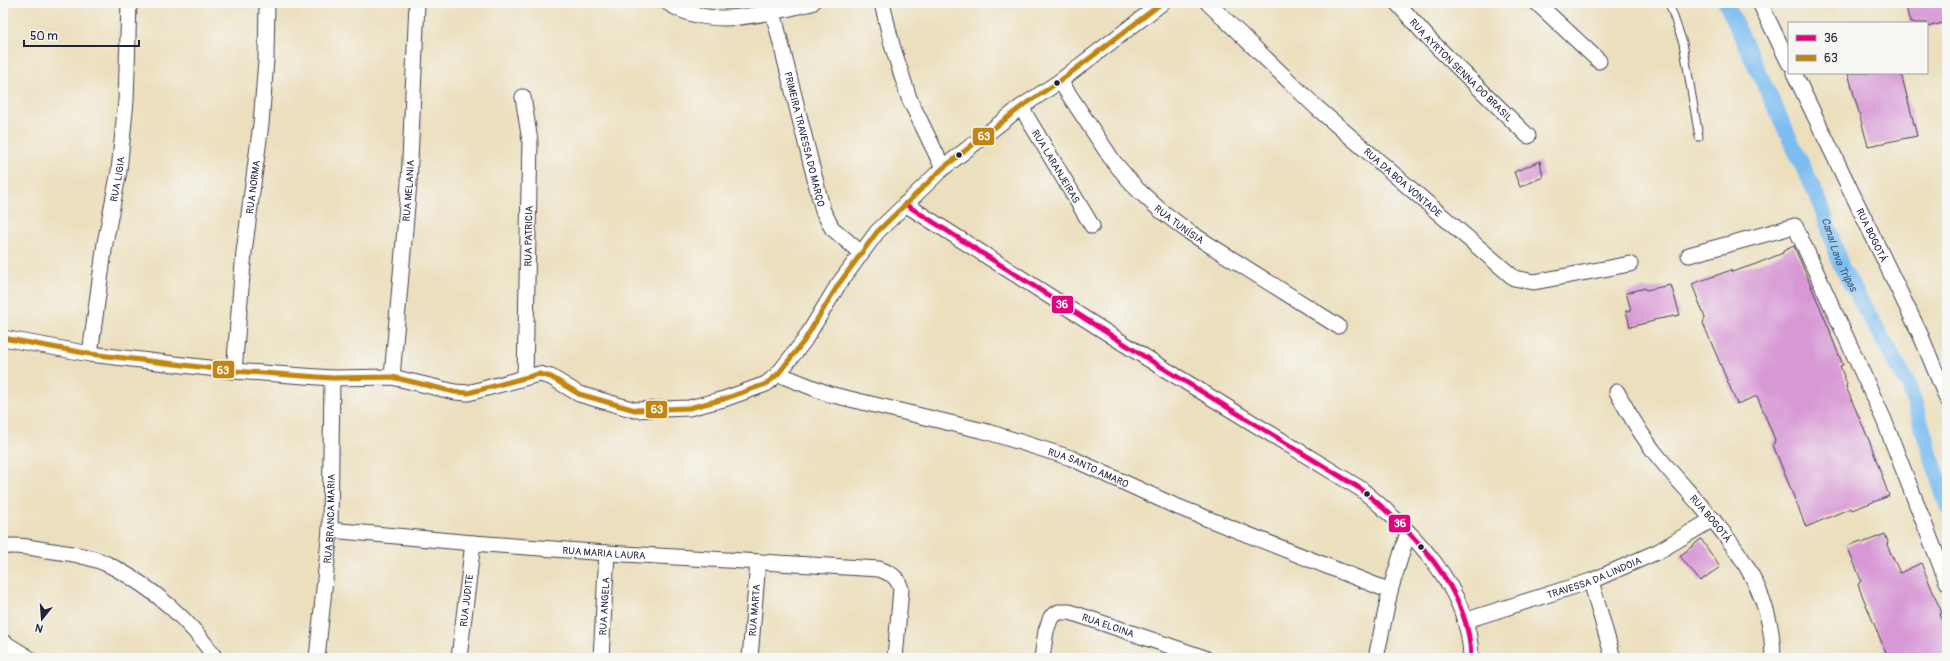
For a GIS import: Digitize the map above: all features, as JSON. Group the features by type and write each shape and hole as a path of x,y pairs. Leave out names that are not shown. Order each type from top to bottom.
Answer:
{"street":[{"name":"RUA LIGIA","path":"90,354 106,243 119,171 126,101 129,3"},
{"name":"RUA NORMA","path":"234,371 244,252 261,124 266,60 267,3"},
{"name":"RUA MELANIA","path":"392,377 409,183 417,3"},
{"path":"668,3 678,10 717,19 773,12 812,3"},
{"path":"882,3 892,45 909,98 943,168"},
{"path":"3,338 90,354 234,371 332,378 392,377 455,392 468,393 525,376 538,374 551,377 579,394 635,410 689,408 724,399 766,384 778,374 804,341 838,285 877,232 943,168 1021,107 1060,82 1162,3"},
{"name":"RUA DA BOA VONTADE","path":"1208,3 1316,107 1514,278 1534,282 1630,264"},
{"name":"RUA AYRTON SENNA DO BRASIL","path":"1397,3 1430,39 1528,136"},
{"path":"1537,3 1600,61"},
{"path":"1760,3 1788,61"},
{"name":"PRIMEIRA TRAVESSA DO MARÇO","path":"773,12 823,212 832,228 861,253"},
{"name":"RUA BOGOTÁ","path":"1794,74 1922,336 1947,399"},
{"name":"RUA TUNÍSIA","path":"1060,82 1113,161 1137,189 1160,210 1189,232 1338,326"},
{"name":"RUA PATRICIA","path":"523,97 530,141 525,376"},
{"name":"RUA LARANJEIRAS","path":"1021,107 1092,226"},
{"path":"905,204 1145,357 1361,489 1391,514 1439,570 1467,620 1472,658"},
{"path":"1689,255 1795,226 1884,420 1947,582"},
{"name":"RUA SANTO AMARO","path":"778,374 829,394 988,432 1071,458 1173,505 1390,591"},
{"name":"RUA BRANCA MARIA","path":"317,658 330,530 332,378"},
{"name":"RUA BOGOTÁ","path":"1617,392 1638,430 1657,455 1714,518 1746,565 1762,597 1771,623 1773,658"},
{"name":"TRAVESSA DA LINDOIA","path":"1467,620 1591,581 1659,551 1714,518"},
{"name":"RUA MARIA LAURA","path":"330,530 473,544 880,570 892,574 898,580 901,589 895,658"},
{"path":"1376,658 1390,591 1408,532"},
{"name":"RUA JUDITE","path":"459,658 473,544"},
{"path":"3,547 31,548 68,553 113,566 139,583 173,610 204,642 215,658"},
{"name":"RUA ANGELA","path":"601,658 607,553"},
{"name":"RUA MARTA","path":"750,658 758,562"},
{"path":"1591,581 1613,658"},
{"name":"RUA ELOINA","path":"1042,658 1046,631 1051,617 1059,612 1070,612 1205,658"},
{"path":"3,642 29,658"}],"lane":[{"path":"1669,3 1683,43 1699,137"}],"building":[{"path":"1905,3 1947,3 1947,22 1928,27 1928,22 1910,22"},
{"path":"1848,74 1901,74 1917,136 1868,146"},
{"path":"1540,161 1543,177 1520,187 1514,172"},
{"path":"1794,246 1831,333 1843,365 1840,366 1847,384 1846,387 1871,445 1889,496 1852,510 1851,508 1806,527 1773,445 1775,440 1757,396 1737,404 1703,323 1705,318 1692,284 1731,270 1732,272 1756,264 1783,253 1783,251"},
{"path":"1671,285 1680,315 1653,320 1654,321 1630,327 1626,311 1631,310 1626,293 1645,288 1646,290"},
{"path":"1885,534 1888,542 1887,545 1900,573 1921,563 1942,613 1940,614 1947,632 1947,658 1888,658 1858,585 1861,580 1847,546 1861,541 1862,543"},
{"path":"1701,539 1720,567 1700,581 1680,556"}],"waterway":[{"name":"Canal Lava Tripas","path":"1726,3 1821,205 1841,266 1909,386 1947,506"}],"transit line":[{"name":"63","path":"3,338 90,354 234,371 332,378 392,377 455,392 468,393 539,374 551,377 579,394 635,410 689,408 724,399 766,384 778,374 804,341 838,285 877,232 943,168 1021,107 1060,81 1162,3"},
{"name":"36","path":"905,204 1145,357 1361,489 1400,523 1435,563 1461,608 1468,632 1471,658"}]}
